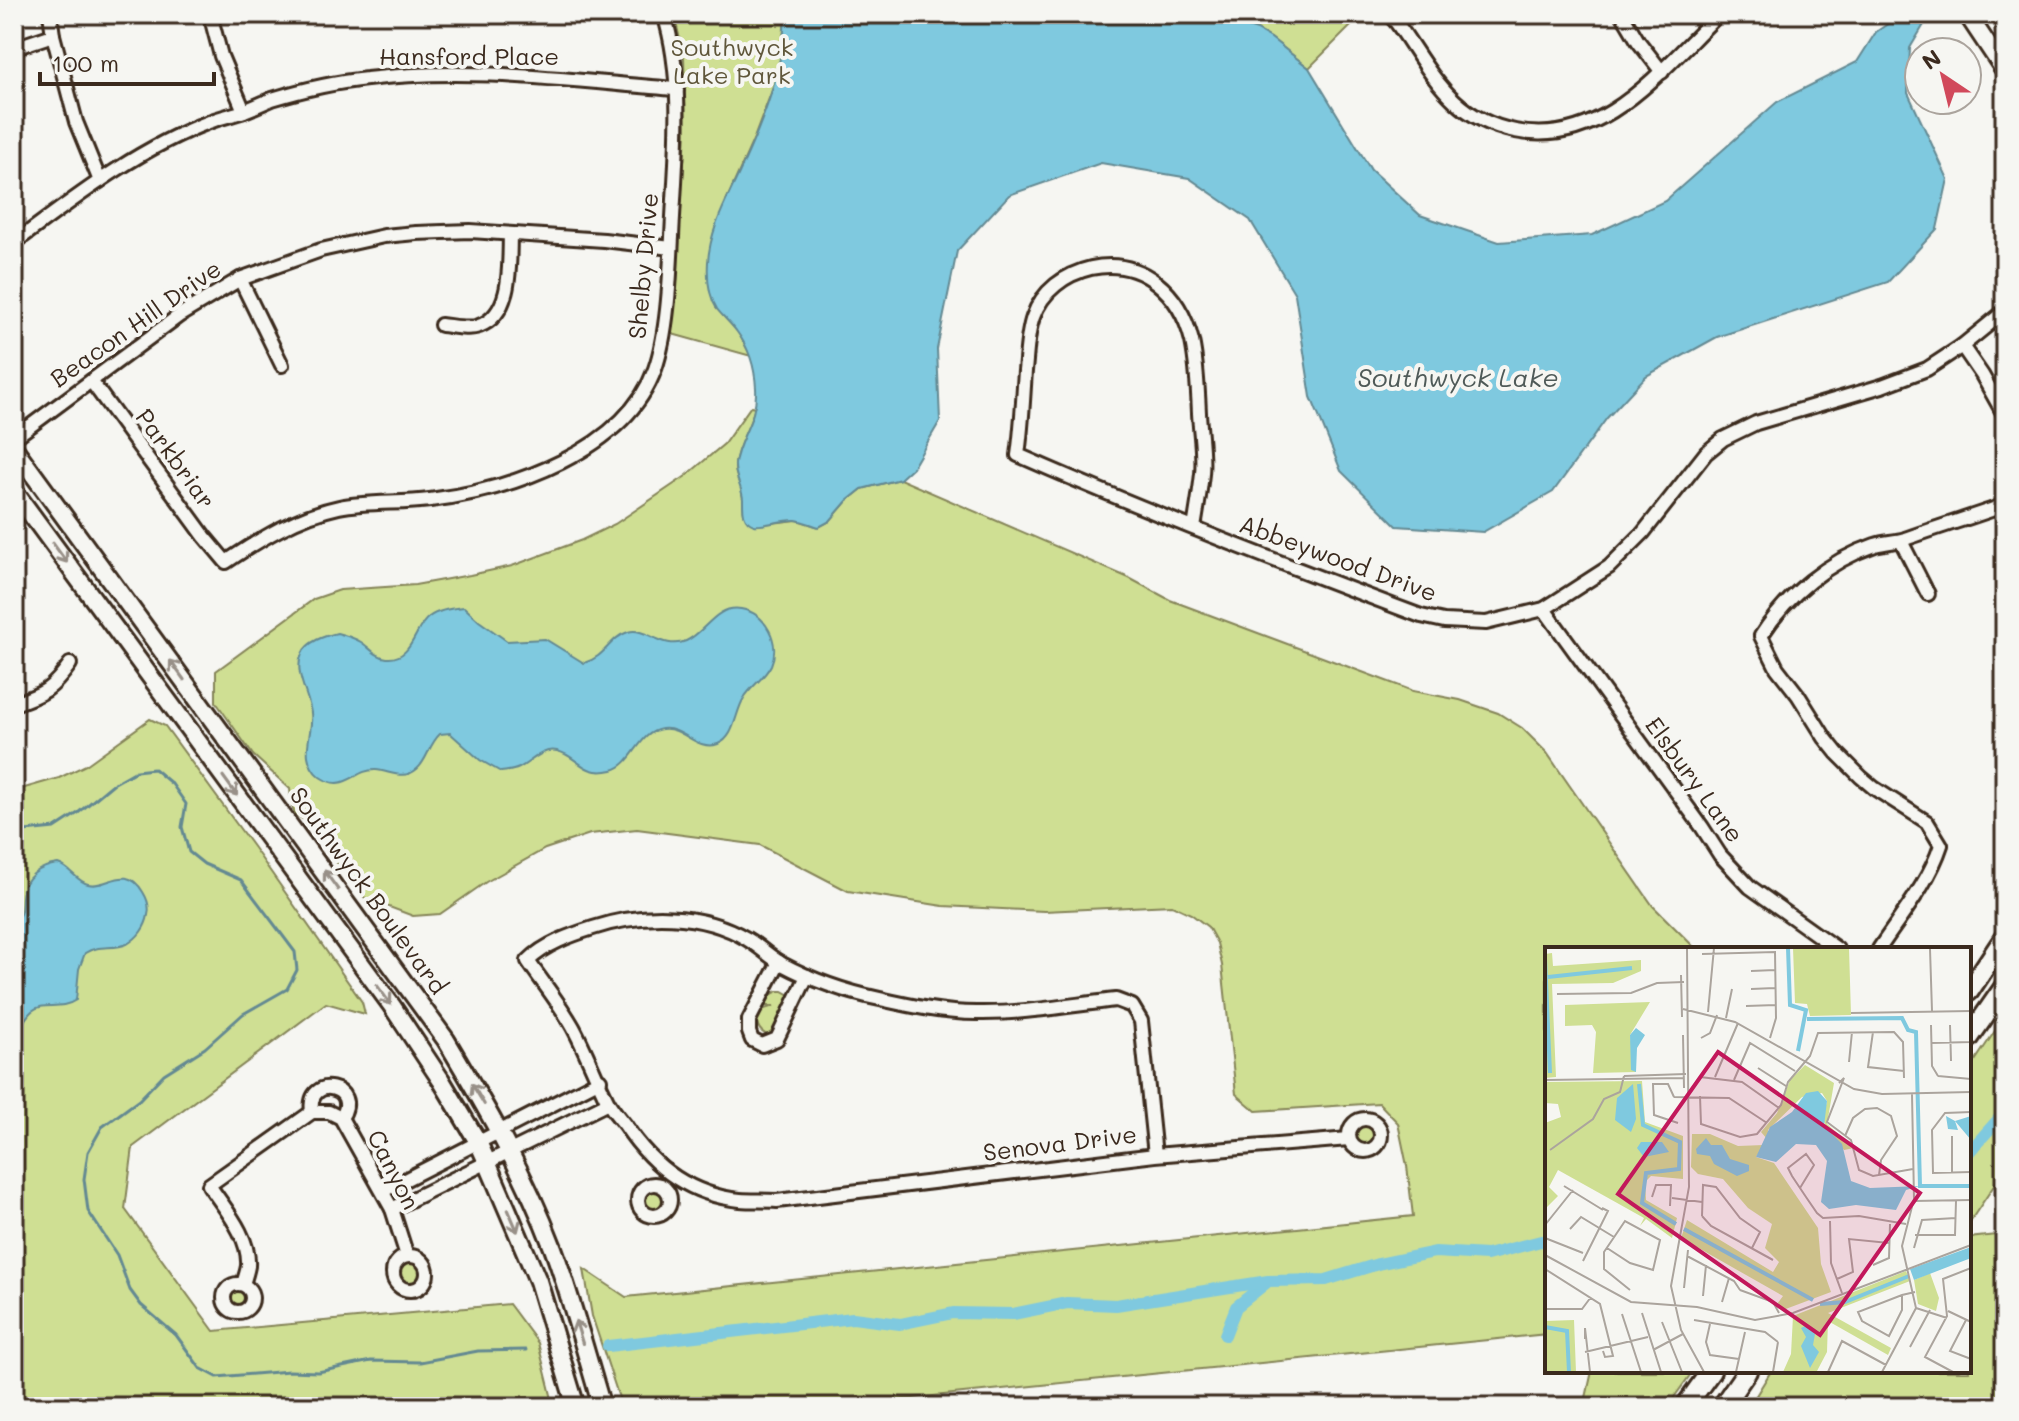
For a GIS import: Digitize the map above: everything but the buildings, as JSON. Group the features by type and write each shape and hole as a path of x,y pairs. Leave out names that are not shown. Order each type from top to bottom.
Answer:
{"main road":[{"path":"1971,988 2005,937"},
{"path":"1971,1035 2005,986"},
{"path":"1685,1407 1710,1373"},
{"path":"1722,1407 1746,1373"}],"street":[{"path":"50,14 76,122 100,181"},
{"path":"210,14 221,56 244,111"},
{"name":"Shelby Drive","path":"226,562 274,531 317,513 368,503 434,499 488,489 551,465 599,440 635,406 654,370 664,332 671,248 677,89 673,48 664,14"},
{"path":"1389,14 1456,102 1490,124 1535,135 1561,133 1603,117 1662,72 1719,14"},
{"path":"1622,14 1662,72"},
{"path":"1967,14 2005,71"},
{"path":"14,51 53,35"},
{"name":"Hansford Place","path":"14,243 100,181 171,139 209,122 303,91 392,76 486,75 677,89"},
{"name":"Beacon Hill Drive","path":"14,438 180,315 240,279 321,250 384,236 447,231 604,240 671,248"},
{"path":"441,325 478,327 498,315 505,298 510,234"},
{"name":"Abbeywood Drive","path":"1194,528 1202,471 1197,384 1192,343 1181,311 1157,282 1142,271 1128,267 1096,267 1076,271 1058,282 1033,315 1028,336 1018,455 1271,560 1421,616 1444,621 1486,623 1544,609 1609,567 1643,533 1706,453 1723,439 1756,423 1882,386 1927,369 1962,346 2005,311"},
{"path":"240,279 282,365"},
{"path":"1962,346 2005,416"},
{"name":"Parkbriar","path":"91,381 226,562"},
{"name":"Southwyck Boulevard","path":"14,448 446,1040 500,1131 553,1247 602,1407"},
{"name":"Southwyck Boulevard","path":"14,491 392,1006 441,1080 478,1142 538,1281 576,1407"},
{"path":"1880,947 1936,861 1941,845 1927,822 1874,788 1837,753 1777,668 1761,636 1776,613 1803,586 1847,557 2005,505"},
{"path":"1901,541 1928,594"},
{"name":"Elsbury Lane","path":"1544,609 1720,855 1750,887 1834,947"},
{"path":"14,704 55,685 70,664"},
{"path":"211,759 231,744"},
{"path":"662,1187 668,1173 634,1139 608,1103 600,1080 572,1026 528,961 536,952 560,940 604,924 645,917 707,923 746,938 779,962 807,976 860,994 955,1012 996,1013 1116,1000 1132,1006 1141,1021 1155,1155"},
{"path":"779,962 749,1020 752,1040 762,1045 777,1039 807,976"},
{"path":"383,1191 600,1080"},
{"path":"243,1284 248,1267 246,1247 209,1185 312,1112 335,1115 346,1112 345,1097 333,1087 325,1087 313,1097 312,1112"},
{"path":"392,1209 608,1103"},
{"name":"Canyon","path":"335,1115 383,1191 407,1256"},
{"name":"Senova Drive","path":"668,1173 691,1187 714,1195 740,1200 777,1201 1155,1155 1349,1139"}],"green space":[{"name":"Southwyck Lake Park","path":"674,14 785,14 782,56 774,85 726,201 716,308 738,332 751,356 672,334 686,134 684,57"},
{"path":"1096,14 1363,14 1309,68 1257,30 1190,16 1147,20"},
{"path":"751,406 755,407 737,454 735,468 744,514 755,525 797,520 819,527 830,521 862,489 900,479 1129,578 1170,600 1413,691 1460,700 1498,713 1522,728 1547,753 1653,906 1694,947 1545,947 1545,1334 825,1407 622,1407 592,1316 584,1269 626,1297 1413,1216 1398,1123 1379,1103 1256,1111 1236,1094 1217,943 1208,927 1172,905 1044,911 943,906 848,891 760,845 637,829 590,834 545,849 486,882 440,914 413,916 365,898 323,845 316,825 295,813 290,789 253,755 216,702 216,671 314,599 340,590 415,585 512,566 582,540 615,524 686,476 724,444"},
{"path":"150,719 165,726 254,848 362,1002 365,1014 326,1003 133,1147 125,1209 214,1331 509,1304 538,1343 554,1407 14,1407 14,791 59,778 86,765"},
{"path":"778,991 792,996 783,1031 770,1036 758,1026 758,1018 761,1010 774,1006 765,1006 770,995"},
{"path":"2005,1016 2005,1169 1971,1220 1971,1067"},
{"path":"1364,1122 1374,1127 1379,1137 1374,1147 1364,1152 1354,1147 1349,1137 1354,1127"},
{"path":"654,1185 660,1186 668,1194 668,1206 660,1214 654,1215 648,1214 640,1206 639,1200 640,1194 648,1186"},
{"path":"2005,1234 2005,1287 2002,1288 2005,1292 2005,1407 1749,1407 1770,1373 1971,1373 1971,1238"},
{"path":"410,1259 416,1260 424,1268 424,1280 416,1288 410,1289 404,1288 396,1280 395,1274 396,1268 404,1260"},
{"path":"241,1286 247,1287 255,1295 255,1307 247,1315 241,1316 235,1315 227,1307 226,1301 227,1295 235,1287"},
{"path":"1592,1373 1692,1373 1667,1407 1584,1407"}],"water":[{"name":"Southwyck Lake","path":"785,14 1096,14 1147,20 1190,16 1224,19 1271,38 1309,68 1371,170 1420,215 1499,242 1592,235 1665,201 1777,102 1857,62 1876,32 1902,14 1933,14 1917,36 1903,36 1903,116 1919,116 1948,179 1937,229 1888,282 1717,337 1646,376 1607,418 1553,492 1483,532 1397,526 1341,471 1311,397 1295,294 1250,220 1189,178 1101,163 1009,195 957,251 937,349 940,421 913,467 900,479 862,489 830,521 819,527 796,520 754,525 747,521 744,514 735,464 754,410 754,373 741,338 714,304 709,286 708,262 716,226 771,94 784,34"},
{"path":"464,607 507,641 545,639 584,663 628,632 641,632 662,641 678,643 693,637 724,611 741,609 758,616 769,630 774,656 768,670 744,698 728,736 718,744 703,745 677,731 662,729 647,736 626,762 612,770 594,771 564,754 552,751 542,753 517,769 501,772 480,760 450,733 440,734 420,766 412,773 368,771 336,783 318,775 308,756 311,713 299,668 304,649 317,640 337,633 361,642 379,656 396,657 408,649 429,617 441,611"},
{"path":"58,864 88,884 130,879 146,898 149,909 147,919 138,935 127,944 85,953 79,969 76,1000 64,1005 36,1008 14,1040 14,921 20,913 23,890 29,878 45,867"}],"waterway":[{"path":"14,832 55,828 113,784 136,771 154,769 172,784 186,804 182,827 189,852 204,864 241,880 295,952 297,970 287,989 243,1014 205,1048 164,1074 139,1100 102,1127 88,1152 84,1179 88,1211 117,1255 130,1290 141,1305 176,1335 200,1368 217,1377 289,1371 318,1372 371,1361 420,1362 478,1351 526,1350"},
{"path":"1971,1150 2005,1112"},
{"path":"608,1346 853,1318 900,1324 953,1313 1013,1314 1067,1303 1116,1305 1268,1281 1326,1280 1378,1264 1435,1252 1487,1255 1545,1242"},
{"path":"1225,1335 1236,1307 1266,1283"}]}
